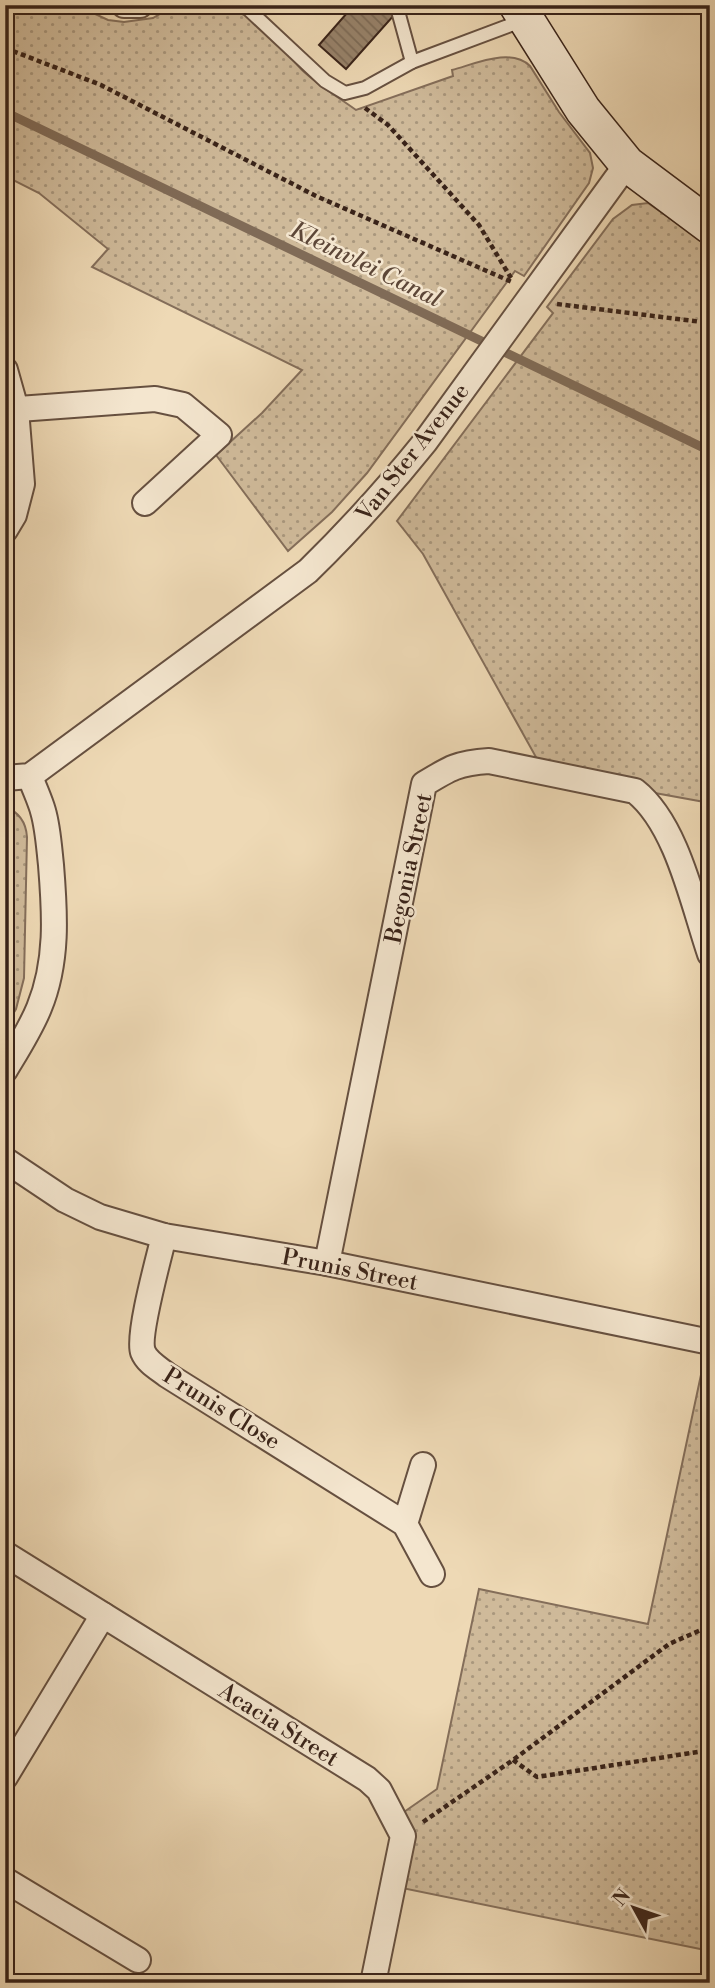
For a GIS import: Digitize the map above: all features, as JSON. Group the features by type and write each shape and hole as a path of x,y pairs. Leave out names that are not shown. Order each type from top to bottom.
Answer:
{"street":[{"path":"124,5 140,5"},
{"path":"521,12 583,110 627,164 710,226"},
{"name":"Van Ster Avenue","path":"18,777 308,571 393,484 627,164"},
{"path":"5,370 22,484 14,514 5,530"},
{"path":"11,410 155,399 183,405 192,411 219,435 145,503"},
{"name":"Begonia Street","path":"327,1263 425,784 452,766 465,762 489,761 635,791 647,801 662,821 671,840 710,954"},
{"path":"5,1070 40,1007 53,951 55,924 44,812 18,777"},
{"name":"Prunis Street","path":"5,1160 65,1200 100,1217 164,1236 327,1263 710,1342"},
{"name":"Prunis Close","path":"164,1236 143,1332 142,1349 148,1360 167,1375 405,1524 432,1574"},
{"path":"405,1524 423,1465"},
{"name":"Acacia Street","path":"5,1554 367,1779 379,1790 402,1836"},
{"path":"5,1777 103,1615"},
{"path":"373,1983 402,1836"},
{"path":"5,1880 138,1960"}],"lane":[{"path":"239,5 248,9 326,81 345,93 365,88 412,62 521,12"},
{"path":"398,11 412,62"}],"path":[{"path":"5,48 101,85 316,196 513,282 479,225 388,125 345,93"},
{"path":"556,304 710,323"},
{"path":"402,1836 513,1760 669,1644 710,1626"},
{"path":"513,1760 537,1777 710,1750"}],"shaded area":[{"path":"5,5 76,5 108,20 124,22 153,18 175,5 233,5 262,26 302,70 356,110 453,76 452,70 503,57 522,60 530,66 559,112 590,153 593,168 589,183 524,276 515,271 367,473 332,512 288,551 216,455 262,413 302,370 92,267 108,249 39,193 5,176"},
{"path":"648,203 710,246 710,803 655,793 647,787 537,759 423,554 397,521 553,313 547,307 613,219 632,205"},
{"path":"5,807 21,818 27,837 24,978 16,1009 5,1027"},
{"path":"705,1356 710,1357 710,1951 402,1888 404,1812 437,1789 479,1589 648,1624"}],"building":[{"path":"354,5 403,5 346,69 319,45"}],"waterway":[{"name":"Kleinvlei Canal","path":"5,112 710,451"}]}
